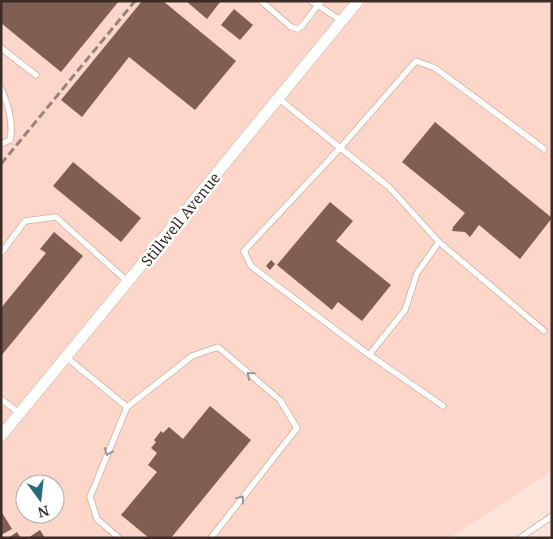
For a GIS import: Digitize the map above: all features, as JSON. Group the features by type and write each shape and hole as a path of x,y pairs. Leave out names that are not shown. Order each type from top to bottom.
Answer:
{"street":[{"name":"Stillwell Avenue","path":"1,436 358,1"}],"lane":[{"path":"261,1 291,27 298,29 319,4"},
{"path":"311,1 319,4 342,21"},
{"path":"1,48 36,76"},
{"path":"444,406 369,355 251,266 244,251 341,147 416,61 435,68 544,149"},
{"path":"1,88 8,104 12,133 10,140 1,144"},
{"path":"278,98 390,187 439,242 544,330"},
{"path":"1,253 25,221 56,217 128,282"},
{"path":"369,355 405,310 417,273 439,242"},
{"path":"119,538 97,519 90,497 127,407 192,356 218,347 280,400 297,428 211,538"},
{"path":"66,358 127,407"},
{"path":"1,398 20,414"},
{"path":"520,538 552,516"}],"shaded area":[{"path":"1,1 552,1 552,471 449,538 1,538"}],"building":[{"path":"1,1 119,1 61,72 1,23"},
{"path":"142,1 163,1 236,61 195,110 129,57 82,117 61,100"},
{"path":"186,1 221,1 207,19"},
{"path":"234,9 253,25 240,40 221,25"},
{"path":"435,122 552,218 520,259 479,225 470,237 465,232 452,231 453,227 465,213 402,162"},
{"path":"73,162 141,218 121,242 53,186"},
{"path":"330,202 353,221 336,241 391,285 362,321 338,302 332,310 277,265"},
{"path":"54,232 83,256 1,356 1,308 46,253 40,249"},
{"path":"271,260 275,264 270,270 266,266"},
{"path":"210,406 251,440 171,538 149,538 121,515 157,472 148,465 157,453 151,448 156,442 154,440 161,431 163,433 169,427 183,439"},
{"path":"1,511 12,529 1,535"},
{"path":"40,530 45,538 28,538"},
{"path":"17,532 21,538 8,538"}],"railway":[{"path":"1,164 135,1"}]}
